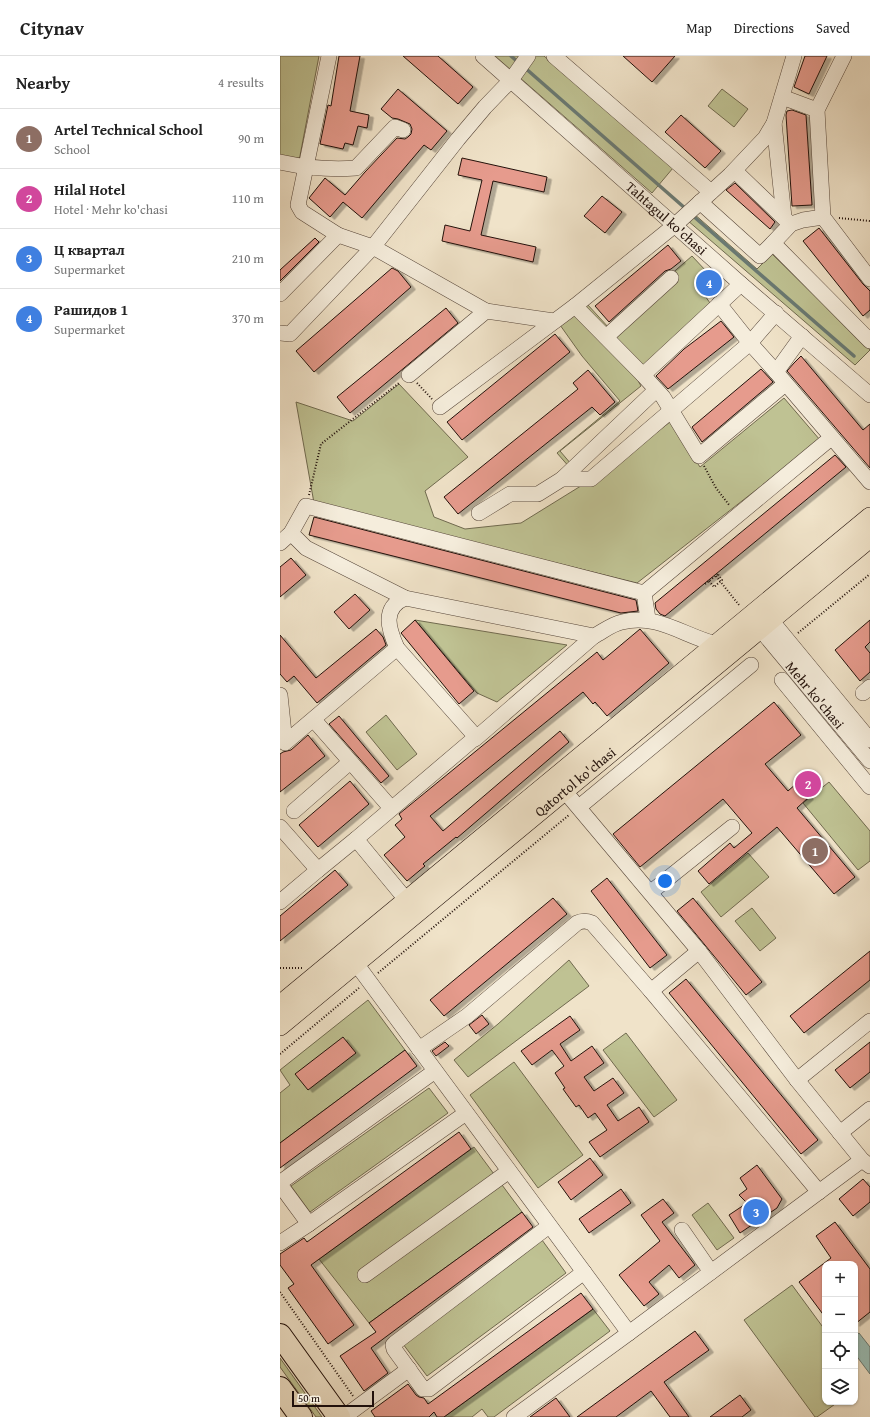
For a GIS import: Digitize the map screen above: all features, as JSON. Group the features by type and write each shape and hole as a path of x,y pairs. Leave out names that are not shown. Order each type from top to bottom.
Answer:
{"highway":[{"path":"280,1335 338,1417"},
{"path":"280,1388 300,1417"}],"main road":[{"name":"Qatortol ko'chasi","path":"280,1026 351,957 559,785 870,517"},
{"name":"Qatortol ko'chasi","path":"559,785 716,644 870,538"},
{"name":"Qatortol ko'chasi","path":"280,1005 351,957"}],"street":[{"path":"329,56 298,204 302,212 338,235 373,246 486,311 554,321"},
{"name":"Tahtagul ko'chasi","path":"483,56 741,284 870,395"},
{"path":"280,333 290,334 373,246 485,107 511,80 528,56"},
{"path":"554,56 711,192"},
{"path":"440,407 575,306 676,225 735,171 765,138 774,123 794,56"},
{"path":"844,56 817,110 823,217 870,279"},
{"path":"782,97 817,110"},
{"path":"698,204 760,256 773,243 788,221 774,123"},
{"path":"280,162 306,168 334,170 356,168 395,127 403,130"},
{"path":"735,171 788,221 823,217"},
{"path":"280,294 338,235"},
{"path":"773,243 870,340"},
{"path":"606,337 671,278"},
{"path":"643,375 741,284"},
{"path":"719,304 750,343 870,482"},
{"path":"575,306 643,375 663,398 699,456 780,378 802,336"},
{"path":"409,375 486,311"},
{"path":"562,479 591,479 750,343 776,313"},
{"path":"479,514 510,494 538,494 562,479 656,390"},
{"path":"644,593 831,438"},
{"path":"594,636 405,598 286,538 306,506 644,593"},
{"path":"644,593 648,619"},
{"path":"405,598 395,605 389,618 390,633 397,648 475,736 475,739"},
{"name":"Mehr ko'chasi","path":"756,616 870,740"},
{"name":"Mehr ko'chasi","path":"756,616 870,761"},
{"path":"280,902 475,739 594,636 621,622 648,619 669,626 700,640 716,644"},
{"path":"283,745 397,648"},
{"path":"579,807 751,665"},
{"path":"782,680 870,787"},
{"path":"280,695 283,745"},
{"path":"314,720 391,808"},
{"path":"294,811 350,762"},
{"path":"514,1417 819,1192 866,1163 797,1080 699,951 651,892 559,785"},
{"path":"280,827 318,870"},
{"path":"651,892 732,827"},
{"path":"356,839 412,906"},
{"path":"419,1050 467,1016 578,923 581,921 592,923 651,991 819,1192"},
{"path":"651,991 699,951"},
{"path":"351,957 629,1333"},
{"path":"797,1080 870,1021"},
{"path":"309,1224 281,1186 281,1182 435,1071"},
{"path":"840,1133 870,1109"},
{"path":"280,1243 466,1113"},
{"path":"365,1275 509,1171"},
{"path":"549,1226 393,1345 394,1349 423,1389 429,1389 584,1272"},
{"path":"682,1230 711,1272"},
{"path":"344,1417 409,1369"}],"path":[{"path":"823,217 870,221"},
{"path":"306,506 321,444 409,375 440,407"},
{"path":"699,456 716,488 738,516"},
{"path":"798,634 870,574"},
{"path":"716,575 756,616"},
{"path":"716,575 722,580 714,587 708,582 716,575"},
{"path":"716,575 719,583"},
{"path":"280,1054 579,807"},
{"path":"280,1292 360,1406"}],"green space":[{"path":"280,56 319,56 299,161 280,157"},
{"path":"495,56 544,56 673,168 652,193"},
{"path":"722,89 748,109 734,127 708,106"},
{"path":"693,213 757,269 772,254 870,350 855,365 687,220"},
{"path":"692,256 706,271 696,283 710,303 643,375 634,373 641,386 560,451 589,485 670,422 700,467 784,398 820,440 637,583 314,503 296,402 353,421 399,384 468,457 425,491 434,517 465,529 521,523 584,484 557,453 620,401 582,356 560,325 587,304 609,328"},
{"path":"415,620 567,645 497,702 477,693"},
{"path":"386,715 417,754 397,770 366,732"},
{"path":"829,782 870,831 870,861 858,870 803,803"},
{"path":"748,853 769,877 721,917 701,892"},
{"path":"752,908 776,938 760,951 735,921"},
{"path":"569,960 589,986 468,1077 454,1060 498,1024"},
{"path":"368,1000 405,1050 280,1143 280,1093 290,1085 280,1070"},
{"path":"626,1033 677,1100 654,1117 603,1050"},
{"path":"514,1062 583,1155 538,1188 470,1095"},
{"path":"429,1088 448,1113 310,1212 291,1186"},
{"path":"474,1147 522,1212 369,1323 319,1259"},
{"path":"708,1203 734,1238 717,1250 692,1215"},
{"path":"542,1240 566,1273 427,1376 403,1344"},
{"path":"792,1285 822,1326 822,1405 834,1405 815,1417 744,1320"},
{"path":"593,1309 610,1331 494,1417 488,1417 482,1409 472,1417 444,1417"},
{"path":"280,1358 322,1417 316,1417 280,1367"}],"water":[{"path":"859,1333 870,1347 870,1374 858,1358"}],"building":[{"path":"339,56 360,56 350,111 369,115 367,128 358,126 353,145 345,143 343,149 320,144 328,105 331,106"},
{"path":"403,56 438,56 473,87 458,104"},
{"path":"623,56 675,56 652,82"},
{"path":"805,56 827,56 809,94 794,87"},
{"path":"398,89 447,131 431,150 424,145 362,218 343,202 330,217 309,198 325,178 345,195 397,138 405,139 411,134 412,129 410,124 392,118 381,109"},
{"path":"792,110 806,115 812,205 792,206 786,115 787,111"},
{"path":"681,115 721,151 705,168 665,132"},
{"path":"462,158 547,177 544,192 493,181 481,235 536,247 533,262 442,241 445,225 470,231 482,180 458,175"},
{"path":"735,183 775,222 770,229 726,190"},
{"path":"602,196 622,212 605,233 584,216"},
{"path":"819,228 870,291 870,310 863,316 803,241"},
{"path":"315,238 319,242 280,281 280,270"},
{"path":"668,245 681,261 671,269 665,271 609,322 595,306"},
{"path":"392,268 398,271 411,287 314,372 296,351"},
{"path":"446,308 458,323 350,413 337,397"},
{"path":"721,321 734,337 668,389 656,376 684,349"},
{"path":"555,334 570,352 462,440 447,422"},
{"path":"801,356 863,430 870,424 870,468 787,371"},
{"path":"761,369 773,382 702,442 692,427"},
{"path":"588,370 615,402 600,415 592,407 458,514 444,497 578,389 573,383"},
{"path":"835,455 846,467 665,616 660,614 656,609 655,603"},
{"path":"314,517 636,600 638,611 621,613 309,535"},
{"path":"291,558 306,575 280,597 280,567"},
{"path":"355,594 370,610 349,629 334,612"},
{"path":"415,620 474,691 459,704 401,633"},
{"path":"870,620 870,642 865,647 870,653 870,672 860,681 835,650"},
{"path":"376,629 383,637 386,645 317,703 294,676 287,682 280,674 280,635 316,678"},
{"path":"640,629 669,663 607,716 595,702 593,704 583,692 430,816 443,831 560,731 569,742 457,838 456,837 423,864 425,866 407,881 384,855 405,837 395,825 402,819 399,814 597,652 603,660"},
{"path":"774,702 801,735 765,764 788,791 797,783 809,797 797,808 855,877 834,894 777,827 709,884 698,871 730,843 734,848 752,833 723,799 640,867 613,834"},
{"path":"339,716 389,776 381,783 329,724"},
{"path":"308,735 325,756 280,792 280,754 291,750"},
{"path":"350,781 369,804 318,847 299,825"},
{"path":"335,870 348,885 280,941 280,916"},
{"path":"607,878 667,955 650,968 591,891"},
{"path":"553,898 567,914 444,1016 430,1000"},
{"path":"693,898 762,982 746,995 677,911"},
{"path":"870,951 870,980 804,1033 790,1016"},
{"path":"686,979 818,1140 801,1154 669,993"},
{"path":"482,1015 489,1024 476,1034 469,1025"},
{"path":"570,1016 580,1030 560,1044 571,1061 592,1046 604,1063 584,1077 594,1091 613,1078 624,1093 607,1105 618,1121 639,1107 649,1122 600,1157 589,1142 607,1130 595,1113 588,1118 579,1105 576,1107 563,1089 565,1088 555,1073 564,1066 552,1050 532,1065 521,1051"},
{"path":"343,1037 356,1053 308,1090 295,1074"},
{"path":"445,1042 449,1046 436,1056 432,1051"},
{"path":"870,1042 870,1072 850,1088 835,1070"},
{"path":"405,1050 417,1066 280,1168 280,1143"},
{"path":"459,1132 471,1149 311,1265 354,1325 328,1344 288,1288 294,1284 280,1265 280,1254 304,1238 307,1242"},
{"path":"590,1158 603,1175 571,1200 558,1182"},
{"path":"757,1165 782,1199 777,1208 740,1233 729,1215 747,1203 739,1195 747,1189 740,1178"},
{"path":"863,1179 870,1187 870,1202 853,1216 839,1199"},
{"path":"621,1189 631,1203 589,1233 579,1219"},
{"path":"663,1199 674,1213 662,1222 695,1265 679,1278 669,1265 649,1282 659,1294 644,1306 619,1275 660,1241 641,1215"},
{"path":"522,1212 533,1227 371,1348 388,1373 364,1391 340,1356 376,1332 369,1323"},
{"path":"835,1222 870,1269 870,1312 858,1322 858,1261 827,1261 831,1258 816,1236"},
{"path":"822,1265 822,1313 799,1282"},
{"path":"581,1293 593,1309 444,1417 437,1417 434,1412 429,1417 375,1417 371,1411 408,1384 416,1395 424,1398 428,1404"},
{"path":"695,1331 709,1350 664,1382 689,1417 670,1417 651,1391 616,1417 577,1417"},
{"path":"740,1395 751,1410 742,1417 710,1417"},
{"path":"556,1398 570,1417 530,1417"}],"waterway":[{"path":"511,56 519,63"},
{"path":"524,67 686,209"},
{"path":"692,215 854,356"}],"place":[{"name":"Рашидов 1","path":"709,283"},
{"name":"Hilal Hotel","path":"808,784"},
{"name":"Artel Technical School","path":"815,851"},
{"name":"Ц квартал","path":"756,1212"}]}
